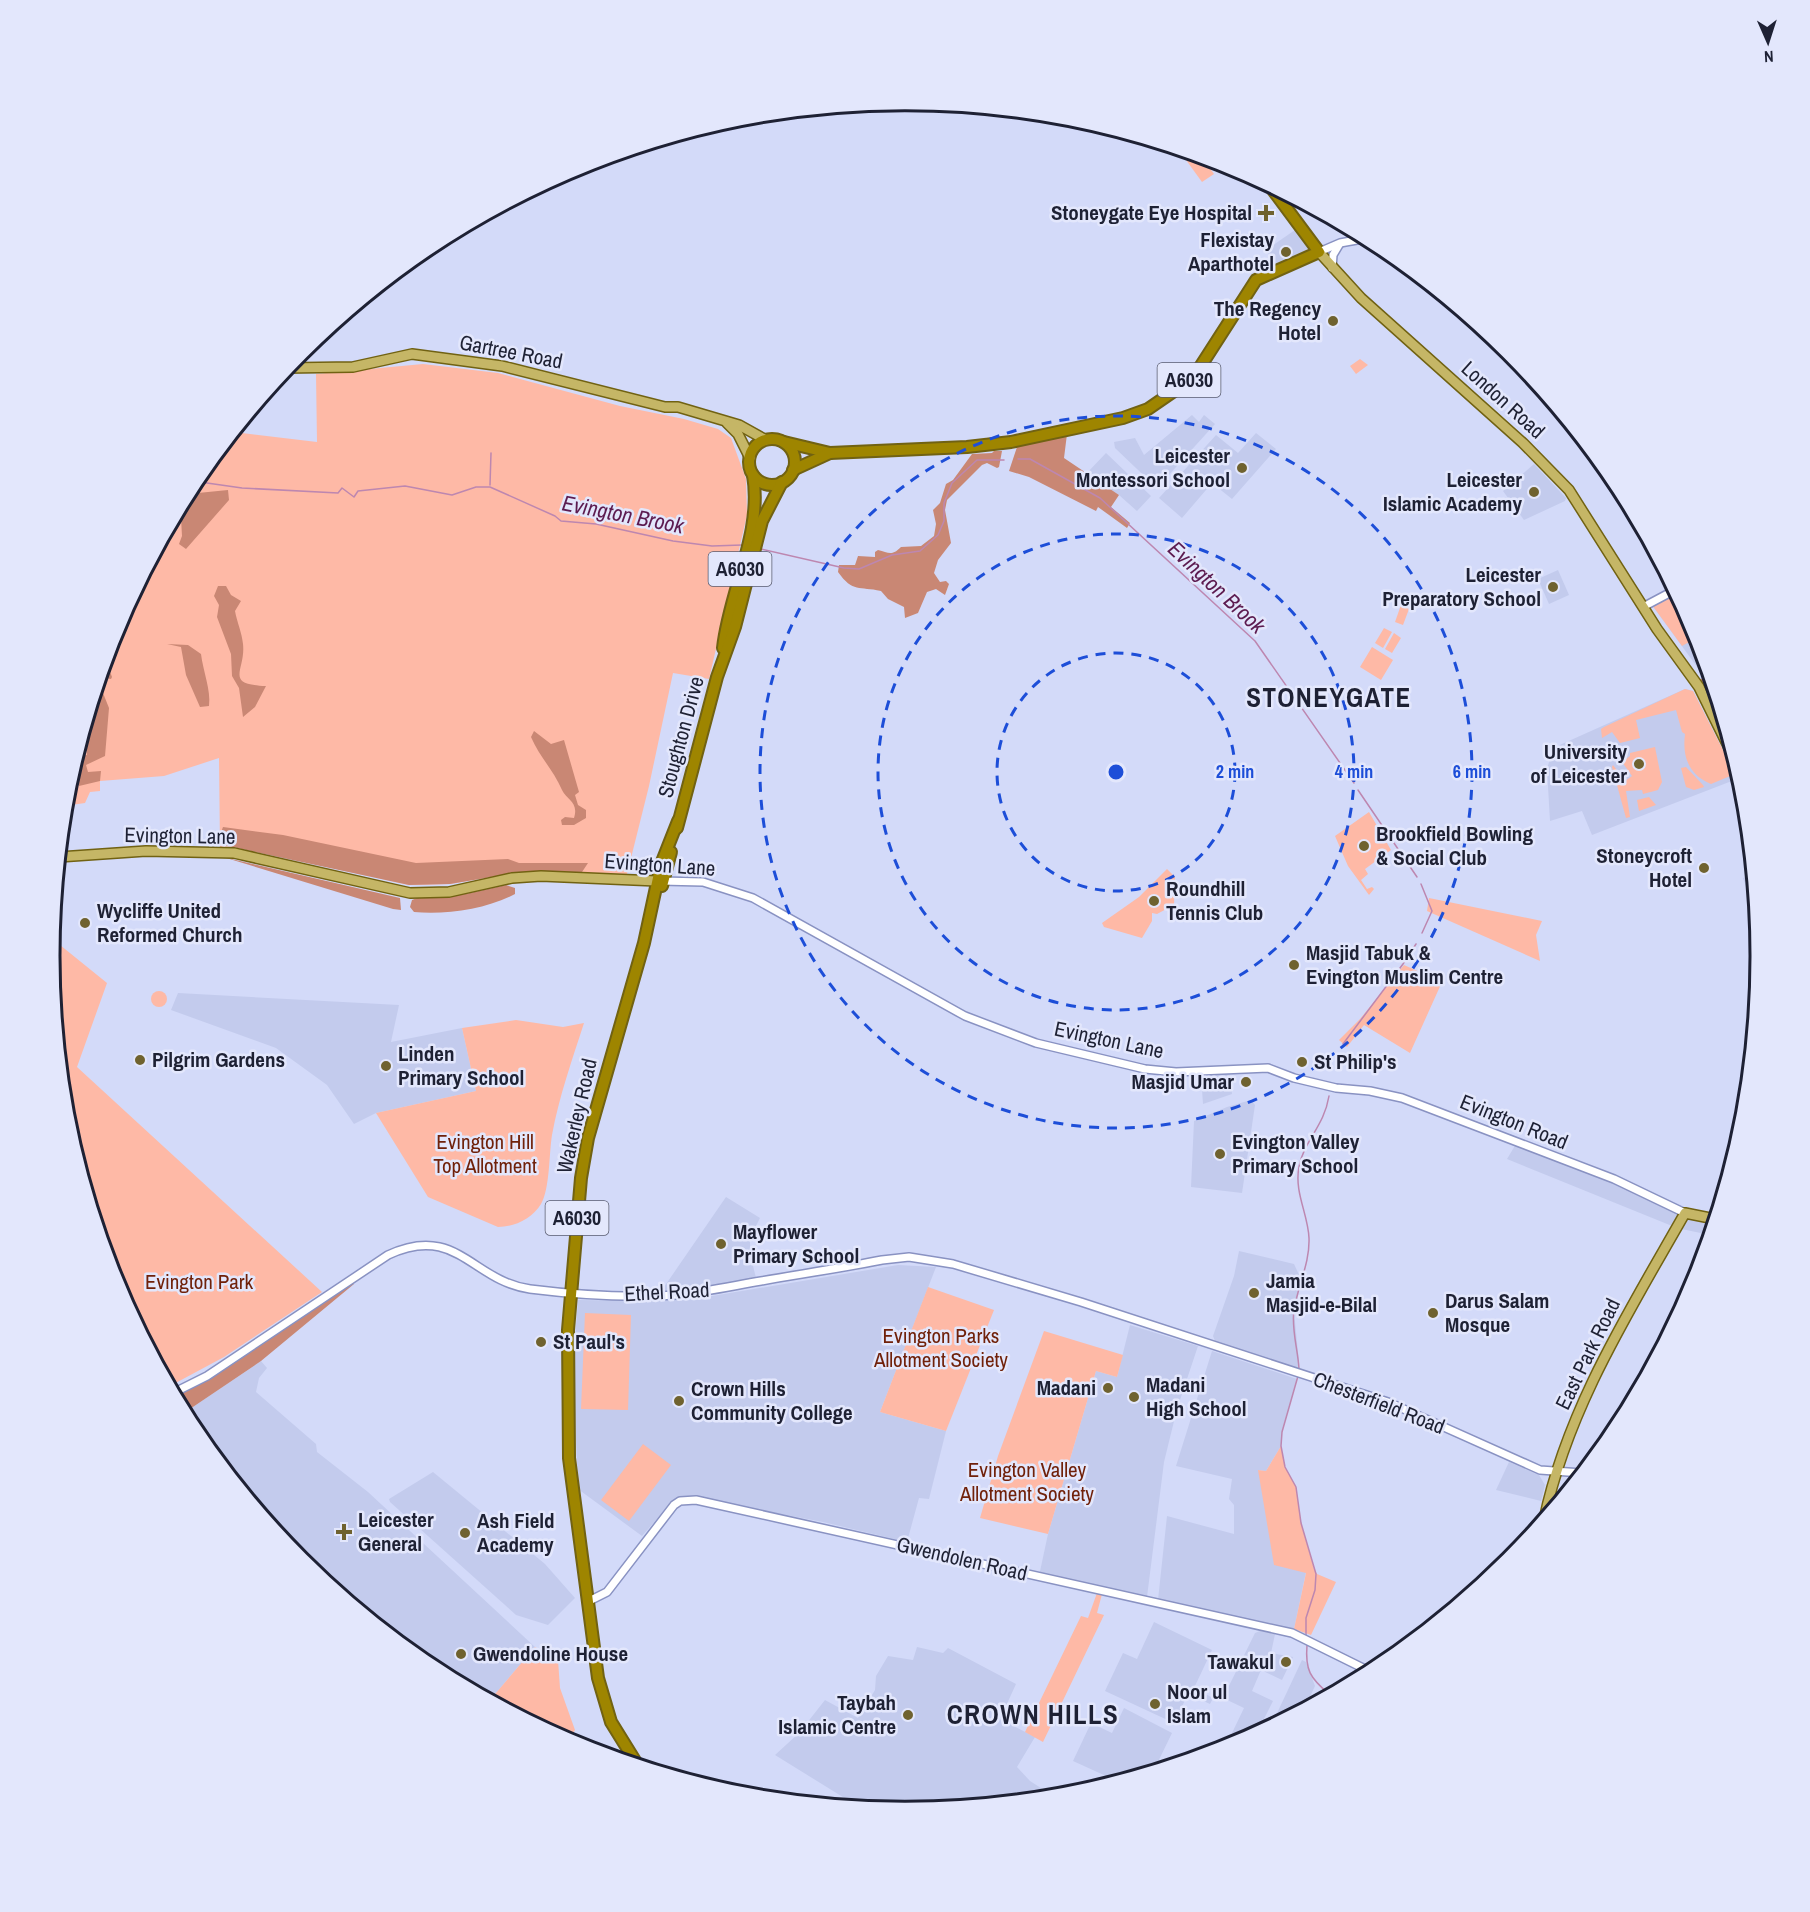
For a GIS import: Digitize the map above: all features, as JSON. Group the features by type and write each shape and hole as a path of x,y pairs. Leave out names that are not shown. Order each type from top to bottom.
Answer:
{"highway":[{"name":"London Road","path":"1279,198 1319,252"},
{"name":"A6030","path":"784,442 830,453 967,447 1011,442 1148,409 1193,378 1256,280 1319,252"},
{"path":"766,440 784,442 795,457 793,470 782,482 764,483 753,475 750,458 754,448 766,440"},
{"name":"A6030","path":"793,470 830,453"},
{"name":"Stoughton Drive","path":"722,663 725,626 754,518 753,475"},
{"name":"Stoughton Drive","path":"660,881 722,663 735,627 762,520 782,482"},
{"name":"Wakerley Road","path":"589,1601 567,1443 570,1292 588,1138 660,881"},
{"name":"A6030","path":"589,1601 600,1693 611,1722 632,1756"}],"main road":[{"name":"London Road","path":"1319,252 1367,304 1558,477 1577,501 1643,607 1699,687 1717,723"},
{"name":"Gartree Road","path":"298,368 353,367 412,354 502,366 665,407 678,407 740,425 766,440"},
{"path":"726,422 738,434 750,458"},
{"name":"Evington Lane","path":"66,857 146,851 234,853 410,893 449,892 512,878 541,876 660,881"},
{"name":"Evington Road","path":"1685,1213 1708,1218"},
{"name":"East Park Road","path":"1548,1503 1556,1471 1578,1414 1616,1338 1685,1213"}],"street":[{"path":"1319,252 1340,243 1354,240"},
{"path":"1332,268 1333,255 1340,243"},
{"path":"1643,607 1668,594"},
{"name":"Evington Lane","path":"660,881 703,882 753,898 964,1016 1036,1043 1145,1069 1176,1072 1252,1067 1268,1068 1294,1078"},
{"name":"Evington Road","path":"1294,1078 1336,1088 1370,1091 1402,1098 1614,1179 1685,1213"},
{"name":"Ethel Road","path":"180,1389 207,1376 375,1263 405,1248 426,1245 448,1249 508,1283 570,1292 650,1296 703,1292 909,1257 967,1268 1200,1340"},
{"name":"Chesterfield Road","path":"1200,1340 1388,1402 1540,1470 1573,1472"},
{"name":"Gwendolen Road","path":"589,1601 607,1592 674,1505 680,1501 696,1500 1306,1638 1361,1667"}],"shaded area":[{"path":"1295,230 1308,245 1308,250 1275,267 1266,250"},
{"path":"1192,415 1199,422 1204,415 1215,424 1157,488 1115,448 1114,442 1135,438 1144,455"},
{"path":"1256,433 1276,449 1232,499 1212,483 1182,518 1159,498 1216,435 1238,453"},
{"path":"1067,434 1064,458 1119,495 1111,507 1130,523 1127,528 1098,507 1096,511 1029,477 1009,471 1018,444"},
{"path":"1002,451 999,467 987,463 982,465 947,500 945,510 951,543 938,560 934,573 940,582 946,581 949,584 945,595 936,589 927,592 918,613 905,618 904,607 888,599 881,591 857,588 843,579 838,572 839,565 855,565 858,556 875,557 875,552 878,550 890,553 901,547 921,546 934,536 936,524 933,510 940,503 946,484 953,480 972,454"},
{"path":"1106,453 1151,496 1137,511 1119,495 1087,473"},
{"name":"Leicester Islamic Academy","path":"1534,464 1566,498 1565,501 1524,520 1503,491"},
{"path":"228,490 229,500 186,549 179,544 182,536 181,520 198,493"},
{"name":"Leicester Preparatory School","path":"1558,570 1569,595 1549,604 1538,579"},
{"path":"218,586 226,586 231,595 241,601 235,611 243,644 241,679 253,685 266,686 255,707 243,717 239,688 232,676 231,654 217,617 219,605 214,596"},
{"path":"1652,605 1680,620 1700,671"},
{"path":"167,644 188,645 201,654 208,687 209,706 200,707 186,675 181,647"},
{"path":"1703,678 1708,694 1700,680"},
{"path":"104,689 109,708 105,756 86,765 88,772 101,771 100,781 79,786 85,755 87,755 89,737"},
{"name":"University of Leicester","path":"1685,689 1693,691 1726,756 1732,781 1592,835 1582,811 1550,821 1547,769 1553,748"},
{"path":"534,731 551,744 564,740 579,792 575,795 578,805 586,810 586,818 574,825 562,825 561,820 565,817 574,818 575,808 534,744 531,737"},
{"path":"223,827 283,835 416,863 508,859 519,863 588,863 582,872 514,873 450,884 409,885 223,845 218,840"},
{"path":"223,857 400,898 401,910 393,909"},
{"path":"506,885 515,888 515,894 479,907 453,912 426,913 414,912 410,907 412,900 417,898 465,894"},
{"name":"Linden Primary School","path":"178,993 399,1005 391,1042 462,1028 476,1091 376,1113 354,1124 327,1085 276,1048 171,1010"},
{"path":"1230,1074 1232,1094 1203,1104 1201,1075"},
{"name":"Evington Valley Primary School","path":"1251,1100 1255,1105 1242,1193 1191,1187 1194,1121"},
{"path":"1516,1144 1708,1217 1705,1228 1703,1234 1677,1228 1507,1159"},
{"name":"Mayflower Primary School","path":"726,1197 760,1218 750,1238 750,1254 756,1278 706,1288 673,1292 662,1290"},
{"path":"1239,1251 1294,1264 1301,1279 1294,1312 1299,1362 1297,1369 1215,1341 1213,1336 1234,1276"},
{"name":"Crown Hills Community College","path":"898,1265 936,1267 880,1412 946,1431 929,1499 919,1498 907,1542 823,1522 687,1496 677,1498 670,1504 642,1536 578,1489 573,1364 578,1300 654,1301 706,1297"},
{"path":"350,1280 354,1284 261,1361 191,1408 182,1392 212,1377"},
{"path":"1130,1325 1198,1346 1177,1409 1164,1462 1147,1597 1039,1576 1048,1534 1096,1371 1117,1377"},
{"path":"1212,1351 1297,1379 1282,1432 1281,1446 1266,1471 1258,1470 1306,1572 1294,1629 1158,1600 1167,1516 1234,1534 1234,1505 1229,1499 1232,1479 1176,1466"},
{"name":"Leicester General","path":"261,1361 267,1368 259,1378 256,1392 316,1444 317,1452 368,1492 535,1647 495,1695 436,1659 348,1591 307,1554 235,1470 191,1408"},
{"path":"1509,1462 1539,1475 1545,1485 1541,1501 1496,1490"},
{"name":"Ash Field Academy","path":"433,1472 545,1564 575,1598 548,1625 516,1615 390,1502 389,1499"},
{"path":"1154,1622 1212,1650 1194,1688 1213,1698 1210,1704 1188,1694 1174,1723 1105,1691 1123,1653 1137,1659"},
{"path":"1260,1631 1275,1634 1271,1653 1293,1657 1282,1680 1261,1670 1252,1691 1273,1701 1263,1721 1234,1734 1232,1733 1244,1708 1223,1698 1255,1633"},
{"path":"917,1647 943,1653 948,1648 1016,1684 1000,1719 1035,1737 1017,1767 1030,1781 1043,1789 960,1799 905,1801 845,1799 775,1755 799,1733 825,1700 858,1718 875,1690 876,1676 888,1656 913,1660"},
{"path":"1302,1660 1306,1662 1315,1686 1310,1697 1276,1715"},
{"path":"1124,1708 1172,1733 1158,1762 1124,1772 1106,1776 1073,1761 1091,1723 1112,1733"}],"green space":[{"path":"1186,160 1210,168 1214,174 1202,182"},
{"path":"1360,359 1368,365 1356,374 1350,366"},
{"path":"423,364 498,373 620,406 684,419 718,429 731,438 746,479 747,515 709,679 673,673 649,786 627,874 514,873 450,884 409,885 235,846 220,847 219,758 164,776 100,781 100,791 90,792 85,803 74,805 89,737 105,684 124,633 173,533 202,487 242,433 317,442 316,374"},
{"path":"1669,596 1689,642 1682,646 1652,605"},
{"path":"1401,605 1409,609 1403,625 1395,622"},
{"path":"1384,628 1392,632 1383,648 1375,643"},
{"path":"1394,633 1401,638 1392,653 1385,649"},
{"path":"1372,647 1393,660 1381,680 1360,667"},
{"path":"1685,689 1693,691 1725,755 1730,776 1711,784 1697,776 1692,770 1686,758 1685,734 1682,732 1676,710 1636,720 1640,738 1620,743 1612,732 1602,738 1601,729"},
{"path":"1655,747 1662,782 1658,790 1643,794 1642,790 1626,791 1630,817 1626,818 1612,767 1613,765 1625,781 1632,776 1622,762 1630,756 1630,753"},
{"path":"1686,767 1704,787 1694,790 1686,787 1681,768"},
{"path":"1649,797 1656,805 1639,811 1637,800"},
{"name":"Brookfield Bowling & Social Club","path":"1369,812 1391,850 1365,869 1368,874 1361,880 1367,889 1372,887 1374,889 1369,895 1348,866 1335,836"},
{"name":"Roundhill Tennis Club","path":"1167,869 1175,877 1174,905 1157,914 1152,913 1152,921 1142,938 1104,927 1102,923 1139,897"},
{"path":"1429,898 1542,921 1536,935 1540,961 1427,911"},
{"name":"Evington Park","path":"60,945 107,983 77,1067 322,1292 224,1357 176,1383 147,1330 124,1279 105,1228 76,1121 67,1066 62,1011"},
{"path":"1404,965 1442,982 1410,1053 1364,1025 1347,1047 1339,1040 1360,1019"},
{"path":"159,991 165,993 167,999 165,1005 159,1007 153,1005 151,999 153,993"},
{"name":"Evington Hill Top Allotment","path":"516,1020 563,1027 584,1023 555,1121 544,1197 541,1204 528,1218 510,1226 498,1227 428,1197 376,1113 476,1091 462,1028"},
{"name":"Evington Parks Allotment Society","path":"928,1287 994,1310 946,1431 880,1412"},
{"path":"585,1313 631,1315 628,1410 581,1409"},
{"name":"Evington Valley Allotment Society","path":"1044,1331 1123,1355 1117,1377 1096,1371 1048,1534 980,1518 998,1456"},
{"path":"643,1444 671,1465 629,1521 601,1500"},
{"path":"1281,1446 1285,1467 1296,1487 1301,1523 1314,1569 1317,1574 1336,1582 1311,1635 1294,1629 1306,1573 1274,1565 1258,1470 1266,1471"},
{"path":"1097,1593 1102,1594 1097,1613 1104,1615 1043,1742 1025,1732 1081,1616 1088,1618"},
{"path":"535,1647 558,1660 560,1688 575,1730 573,1733 495,1695"}],"waterway":[{"path":"490,485 491,453"},
{"name":"Evington Brook","path":"1018,459 1030,459 1100,498 1255,641 1354,783"},
{"name":"Evington Brook","path":"761,549 844,568 859,569 892,555 920,551 938,535 944,521 944,503 952,483 977,460 1004,460"},
{"name":"Evington Brook","path":"205,483 242,488 338,493 342,488 354,497 358,491 405,486 452,495 476,487 490,487 555,516 561,521 596,524 673,541 712,546 742,545"},
{"name":"Evington Brook","path":"1358,790 1417,877"},
{"name":"Evington Brook","path":"1421,884 1432,911 1422,933"},
{"name":"Evington Brook","path":"1343,1044 1416,944"},
{"name":"Evington Brook","path":"1299,1369 1293,1317 1308,1256 1309,1238 1298,1176 1305,1149 1323,1116 1329,1096"},
{"name":"Evington Brook","path":"1298,1376 1282,1432 1281,1446 1285,1467 1296,1487 1301,1523 1316,1574 1315,1590 1306,1618 1306,1637"},
{"name":"Evington Brook","path":"1307,1645 1310,1673 1324,1690"}],"place":[{"name":"Stoneygate Eye Hospital","path":"1266,213"},
{"name":"Flexistay Aparthotel","path":"1286,252"},
{"name":"The Regency Hotel","path":"1333,321"},
{"name":"Leicester Montessori School","path":"1242,468"},
{"name":"Leicester Islamic Academy","path":"1534,492"},
{"name":"Leicester Preparatory School","path":"1553,587"},
{"name":"University of Leicester","path":"1639,764"},
{"name":"Brookfield Bowling & Social Club","path":"1364,846"},
{"name":"Stoneycroft Hotel","path":"1704,868"},
{"name":"Roundhill Tennis Club","path":"1154,901"},
{"name":"Wycliffe United Reformed Church","path":"85,923"},
{"name":"Masjid Tabuk & Evington Muslim Centre","path":"1294,965"},
{"name":"Pilgrim Gardens","path":"140,1060"},
{"name":"St Philip's","path":"1302,1062"},
{"name":"Linden Primary School","path":"386,1066"},
{"name":"Masjid Umar","path":"1246,1082"},
{"name":"Evington Valley Primary School","path":"1220,1154"},
{"name":"Mayflower Primary School","path":"721,1244"},
{"name":"Jamia Masjid-e-Bilal","path":"1254,1293"},
{"name":"Darus Salam Mosque","path":"1433,1313"},
{"name":"St Paul's","path":"541,1342"},
{"name":"Madani","path":"1108,1388"},
{"name":"Madani High School","path":"1134,1397"},
{"name":"Crown Hills Community College","path":"679,1401"},
{"name":"Leicester General","path":"344,1532"},
{"name":"Ash Field Academy","path":"465,1533"},
{"name":"Gwendoline House","path":"461,1654"},
{"name":"Tawakul","path":"1286,1662"},
{"name":"Noor ul Islam","path":"1155,1704"},
{"name":"Taybah Islamic Centre","path":"908,1715"}],"district":[{"name":"STONEYGATE","path":"1329,698"},
{"name":"CROWN HILLS","path":"1033,1715"}]}
